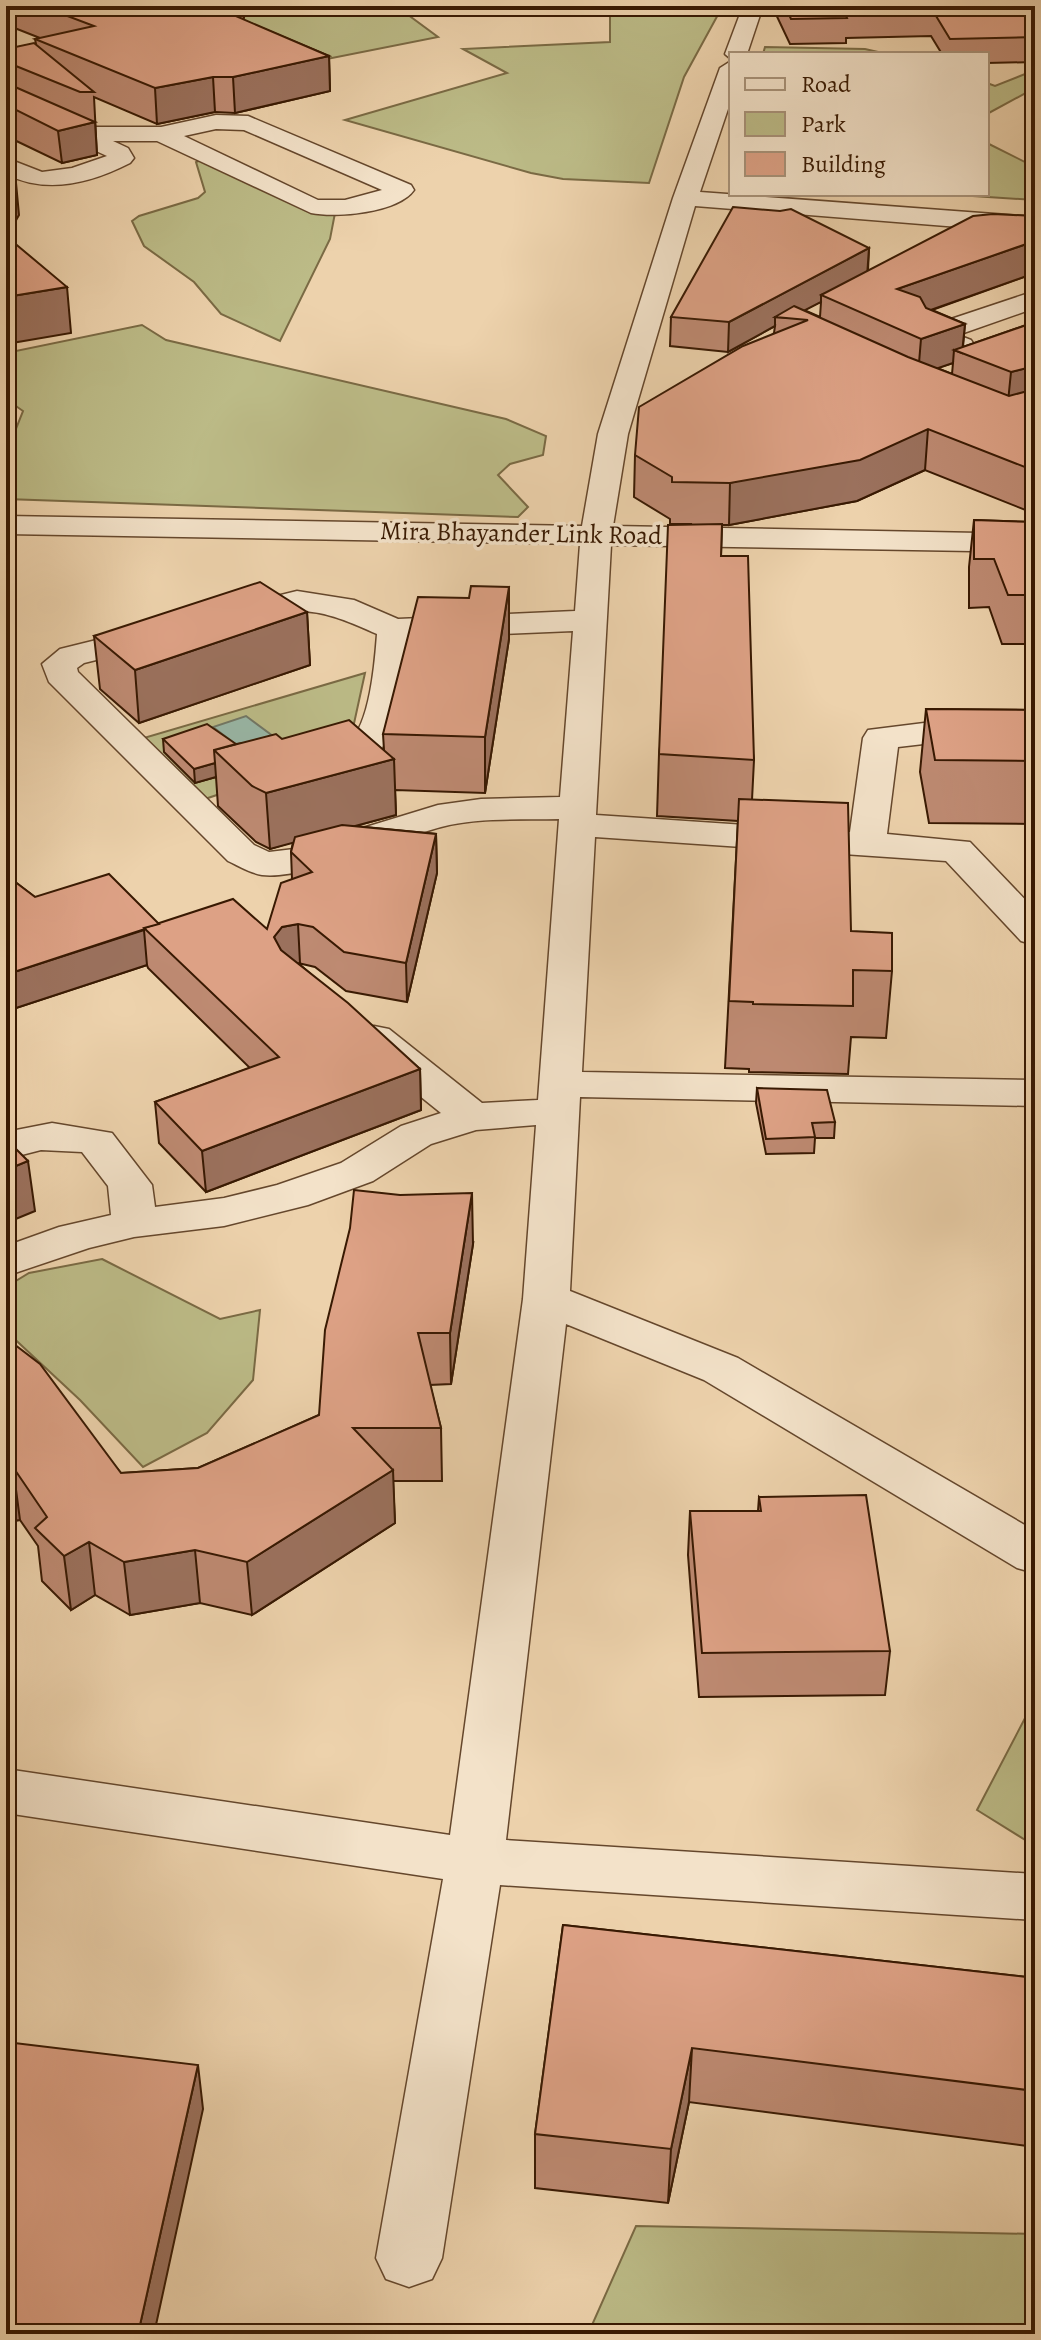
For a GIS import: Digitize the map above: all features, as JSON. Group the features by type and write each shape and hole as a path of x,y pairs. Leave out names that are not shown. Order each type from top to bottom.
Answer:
{"street":[{"path":"737,52 753,6"},
{"path":"409,2258 475,1861 546,1299 596,534 613,434 685,198 729,74"},
{"path":"6,101 120,153 122,158 42,179 30,177 6,165"},
{"path":"74,134 161,134 216,122 248,123 402,190 341,208 323,209 161,134"},
{"path":"685,198 1035,225"},
{"path":"950,248 980,237 1035,239"},
{"path":"974,365 934,334 1035,299"},
{"path":"613,434 651,412"},
{"name":"Mira Bhayander Link Road","path":"6,525 1035,543"},
{"path":"590,620 394,629 342,607 297,601 72,656 59,664 61,675 204,795 241,853 264,864 298,860 438,816 481,810 957,850 1035,933"},
{"path":"281,774 358,753 371,741 393,654 394,629"},
{"path":"867,843 881,738 1035,720"},
{"path":"349,1018 472,1117"},
{"path":"6,1262 75,1237 134,1223 224,1212 292,1195 357,1172 416,1135 472,1117 559,1098 1035,1093"},
{"path":"6,1146 25,1139 65,1134 97,1142 130,1185 134,1223"},
{"path":"546,1299 721,1369 1035,1555"},
{"path":"6,1791 475,1861 1035,1897"}],"green space":[{"path":"174,6 396,6 438,37 322,60"},
{"path":"610,11 720,11 684,77 649,183 563,179 531,173 345,120 507,73 463,49 610,42"},
{"path":"765,47 865,49 878,52 764,52"},
{"path":"1035,70 1035,88 989,113 989,84 995,86"},
{"path":"989,144 1035,167 1035,200 973,196 989,196"},
{"path":"206,158 335,213 330,239 280,341 221,314 194,282 144,246 132,221 139,216 198,198 205,192 196,162"},
{"path":"142,325 166,340 506,419 546,436 543,455 510,464 498,475 528,507 518,517 6,499 6,454 23,411 6,399 6,353"},
{"path":"365,673 348,751 178,808 120,745"},
{"path":"102,1259 220,1319 260,1310 253,1380 207,1433 143,1467 80,1400 6,1331 6,1287 29,1273"},
{"path":"1035,1699 1035,1846 977,1810"},
{"path":"636,2226 1035,2234 1035,2334 588,2334"}],"shaded area":[{"path":"246,716 289,748 255,759 213,727"}],"building":[{"path":"41,6 234,6 231,14 329,56 233,77 213,77 155,88 35,39 94,26"},
{"path":"785,6 1035,6 1035,37 950,39 933,11 845,13 847,18 791,19"},
{"path":"34,43 94,92 80,92 6,62 6,49"},
{"path":"6,83 95,122 58,131 6,105"},
{"path":"6,172 15,172 6,187"},
{"path":"733,207 791,209 869,248 729,322 671,317"},
{"path":"973,216 1035,216 1035,241 897,289 920,297 926,308 965,324 921,339 821,295"},
{"path":"6,236 67,287 6,297"},
{"path":"794,306 908,357 1009,396 1035,389 1035,471 928,429 860,460 730,483 672,482 672,477 635,455 639,407 743,346 808,320 775,317"},
{"path":"1035,322 1035,366 1011,372 954,350"},
{"path":"974,520 1035,522 1035,595 1008,595 994,559 974,559"},
{"path":"722,524 721,556 748,556 754,760 659,754 668,525"},
{"path":"260,582 307,612 135,670 94,636"},
{"path":"471,586 509,587 485,737 383,734 418,597 469,598"},
{"path":"926,709 1035,710 1035,761 935,760"},
{"path":"349,720 394,759 266,793 252,786 214,750 276,734 282,739"},
{"path":"207,724 236,744 214,750 215,763 194,769 163,739"},
{"path":"739,799 848,803 851,931 892,933 892,971 853,970 853,1006 729,1001"},
{"path":"342,825 436,834 406,963 344,952 313,927 298,924 282,927 274,937 281,950 348,1003 420,1069 202,1151 155,1102 279,1057 144,928 233,899 267,929 281,883 312,872 291,852 295,837"},
{"path":"109,874 159,924 11,973 6,967 6,875 35,897"},
{"path":"757,1088 827,1090 835,1122 812,1123 815,1137 766,1139"},
{"path":"6,1139 28,1161 6,1170"},
{"path":"354,1190 400,1195 472,1193 450,1333 418,1333 441,1428 353,1428 393,1470 247,1562 195,1550 124,1562 89,1542 64,1556 35,1528 47,1517 13,1467 6,1468 6,1338 40,1364 121,1473 198,1468 319,1415 325,1330 350,1228"},
{"path":"866,1495 890,1651 702,1653 690,1511 761,1511 759,1497"},
{"path":"563,1925 1035,1978 1035,2091 692,2048 671,2149 535,2134"},
{"path":"6,2042 198,2065 138,2334 6,2334"}]}
